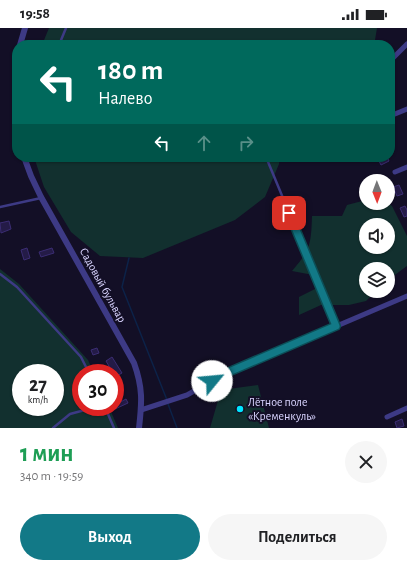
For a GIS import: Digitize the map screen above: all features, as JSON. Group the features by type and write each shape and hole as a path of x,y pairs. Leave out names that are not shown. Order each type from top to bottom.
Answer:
{"street":[{"path":"21,40 25,28"},
{"path":"395,56 407,44"},
{"path":"395,114 407,109"},
{"name":"Садовый бульвар","path":"26,162 41,197 134,364 140,379 141,410 139,428"},
{"path":"395,172 407,166"},
{"path":"141,410 187,396 224,374 407,296"},
{"path":"387,417 407,408"}],"lane":[{"path":"61,40 66,28"},
{"path":"268,162 336,326"},
{"path":"0,207 41,197"},
{"path":"0,274 17,287 76,351 85,364"},
{"path":"53,428 72,413"},
{"path":"109,416 114,428"}],"green space":[{"path":"49,28 377,28 375,40 44,40"},
{"path":"36,162 279,162 265,197 235,220 143,258 100,256 71,232 44,187"},
{"path":"359,202 359,210 394,210 407,236 407,266 395,275 395,262 359,262 359,298 369,298 366,301 349,305 321,305 299,315 299,297 315,289 313,275 292,271 303,257 309,246 312,216 342,216 347,205"},
{"path":"0,269 19,284 88,360 90,364 72,364 72,416 113,416 118,428 0,428"},
{"name":"Лётное поле «Кременкуль»","path":"258,385 269,428 210,428 221,390"}],"building":[{"path":"380,162 387,162 381,165"},
{"path":"399,185 403,194 397,196 395,186"},
{"path":"405,206 407,216 404,217 400,208"},
{"path":"9,221 11,229 1,233 0,223"},
{"path":"27,248 30,258 24,260 21,250"},
{"path":"52,248 54,253 41,257 39,252"},
{"path":"97,348 99,353 93,355 91,350"},
{"path":"112,357 116,364 108,364 106,361"},
{"path":"126,399 128,403 124,405 124,400"},
{"path":"402,419 404,426 397,428 395,422"}],"waterway":[{"path":"129,258 122,287 167,400"},
{"path":"168,404 177,428"}],"place":[{"name":"Лётное поле «Кременкуль»","path":"240,409"}],"route":[{"path":"212,381 224,374 336,326 289,213"}]}
